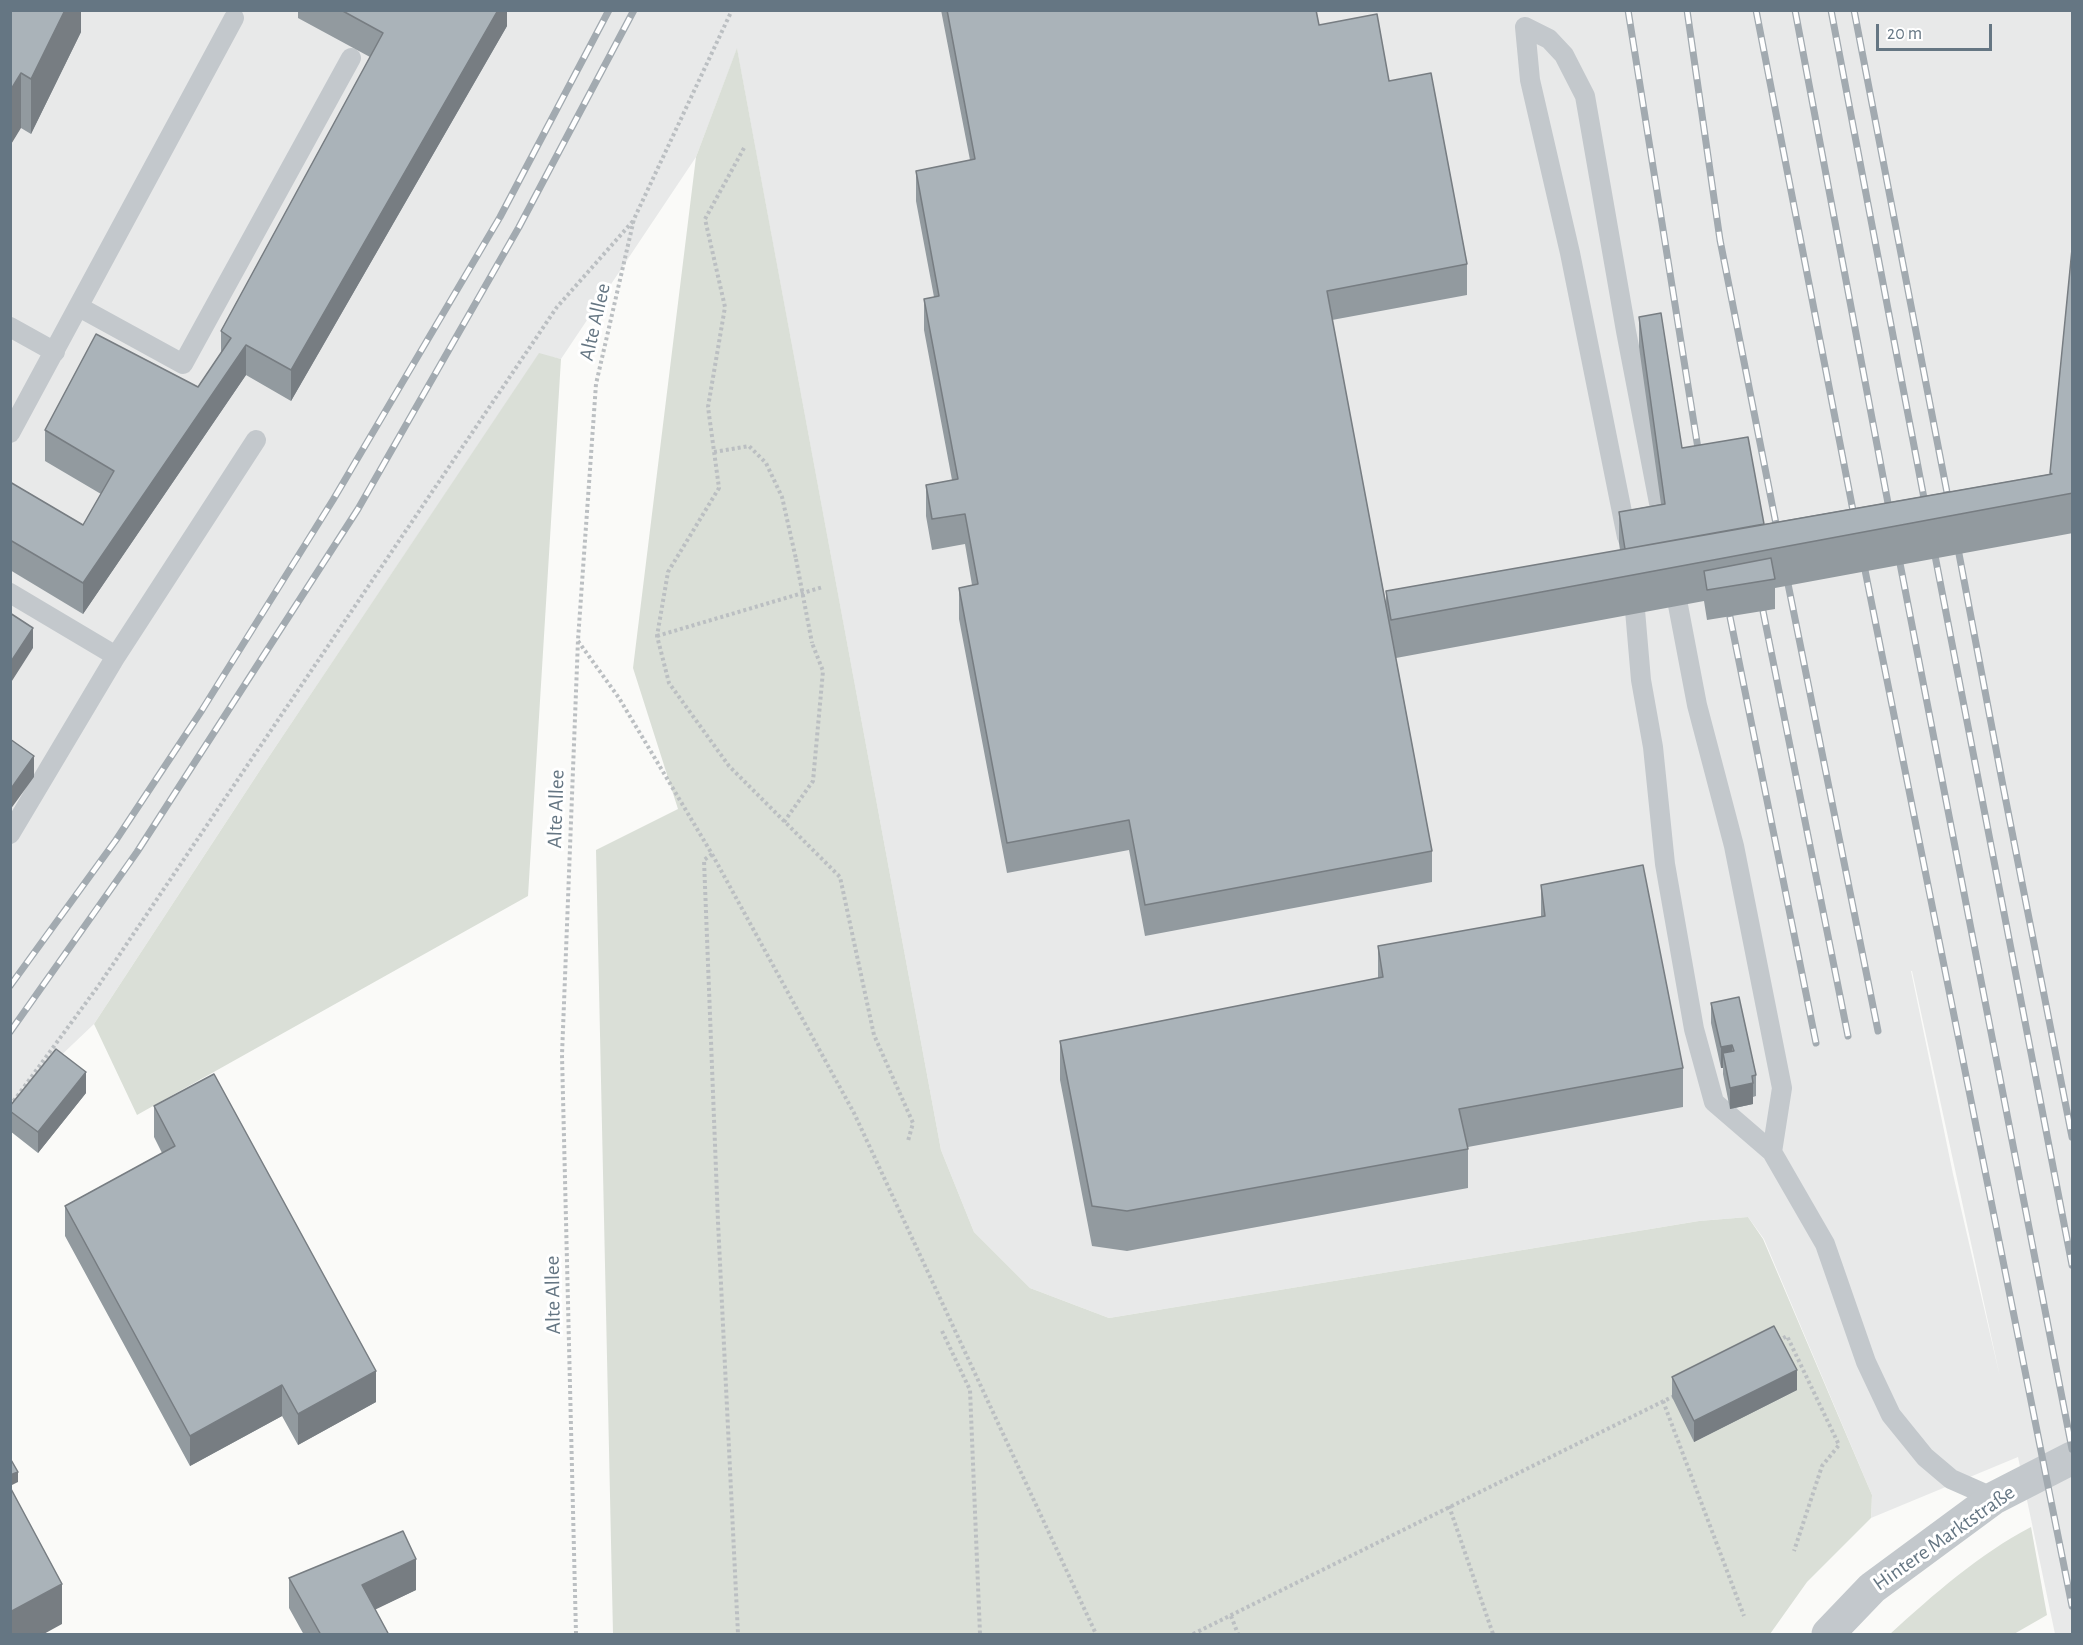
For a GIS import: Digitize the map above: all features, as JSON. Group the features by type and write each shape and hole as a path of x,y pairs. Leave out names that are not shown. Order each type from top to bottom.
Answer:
{"street":[{"name":"Hintere Marktstraße","path":"1828,1635 1872,1588 1994,1498 2073,1458"}],"lane":[{"path":"10,433 234,18"},
{"path":"1772,1152 1782,1088 1734,846 1697,705 1626,331 1585,96 1564,55 1549,39 1525,27 1530,80 1570,253 1631,560 1641,680 1653,747 1665,864 1694,1029 1714,1102 1772,1152 1825,1244 1866,1362 1891,1415 1925,1457 1951,1479 1994,1498"},
{"path":"79,307 183,364 351,58"},
{"path":"10,327 54,352"},
{"path":"10,834 116,656 256,440"},
{"path":"10,592 116,656"}],"path":[{"name":"Alte Allee","path":"576,1635 562,1055 578,640 596,384 634,219 732,10"},
{"path":"744,148 705,219 725,307 708,407 719,488 669,572 657,636 669,683 729,766 840,877 874,1035 913,1123 908,1141"},
{"path":"10,1106 105,975 557,307 634,219"},
{"path":"714,452 749,446 765,463 782,497 812,643 823,671 813,781 784,822"},
{"path":"657,636 823,587"},
{"path":"578,640 619,698 711,854 854,1113 1096,1635"},
{"path":"711,854 704,860 718,1222 738,1635"},
{"path":"942,1331 970,1390 980,1635"},
{"path":"1777,1341 1787,1336 1839,1445 1822,1466 1794,1551"},
{"path":"1193,1635 1684,1390"},
{"path":"1663,1401 1744,1616"},
{"path":"1449,1506 1493,1635"},
{"path":"1231,1616 1238,1635"}],"shaded area":[{"path":"10,11 2072,11 2072,1634 2055,1634 2018,1457 1871,1518 1872,1495 1764,1239 1748,1217 1699,1221 1109,1318 1030,1288 974,1232 941,1150 737,49 696,157 561,359 539,354 268,758 94,1024 11,1103","holes":["1912,971 2000,1377 1953,1174"]},
{"path":"737,48 941,1150 974,1232 1030,1288 1109,1318 1699,1221 1748,1217 1763,1239 1872,1495 1871,1518 1807,1582 1770,1634 613,1634 596,850 678,809 633,668 696,157"},
{"path":"539,353 561,359 528,896 137,1115 94,1024 268,758"},
{"path":"2031,1527 2047,1615 2014,1634 1890,1634 1975,1562"}],"building":[{"path":"10,10 65,10 31,79 21,73 10,91"},
{"path":"341,10 498,10 291,370 246,345 83,583 10,540 10,482 83,525 114,471 45,430 96,334 198,387 231,338 221,331 383,33"},
{"path":"947,10 1316,10 1319,25 1377,14 1389,81 1431,73 1467,264 1327,291 1432,851 1145,905 1129,820 1007,843 959,588 978,584 965,514 932,519 926,485 958,479 924,299 939,296 916,171 975,159"},
{"path":"2073,239 2073,493 1391,620 1386,591 2052,474 2050,473"},
{"path":"1661,313 1682,448 1748,437 1764,524 1625,549 1619,512 1665,504 1639,317"},
{"path":"1771,558 1775,579 1707,590 1704,571"},
{"path":"10,613 33,628 10,663"},
{"path":"10,739 34,756 10,790"},
{"path":"1643,865 1683,1068 1459,1109 1468,1149 1127,1211 1092,1206 1060,1041 1383,977 1378,946 1545,916 1541,885"},
{"path":"1739,997 1756,1075 1752,1076 1753,1083 1730,1088 1723,1053 1734,1051 1732,1045 1721,1047 1711,1003"},
{"path":"56,1049 86,1072 38,1132 10,1111 10,1106"},
{"path":"214,1074 376,1371 298,1414 282,1385 190,1436 65,1206 175,1146 154,1106"},
{"path":"1774,1326 1797,1370 1694,1421 1672,1377"},
{"path":"10,1458 18,1472 10,1475"},
{"path":"10,1487 62,1584 10,1612"},
{"path":"403,1531 416,1559 362,1585 389,1635 321,1635 289,1578"}],"railway":[{"path":"10,986 116,840 202,710 333,500 500,217 609,10"},
{"path":"10,1032 137,852 358,509 519,227 634,10"},
{"path":"1628,10 1700,461"},
{"path":"1687,10 1720,240 1779,539"},
{"path":"1756,10 1856,526"},
{"path":"1795,10 1891,519"},
{"path":"1831,10 1927,514"},
{"path":"1854,10 1950,508"},
{"path":"1956,538 2072,1137"},
{"path":"1932,540 2072,1265"},
{"path":"1897,548 2072,1449"},
{"path":"1862,555 2072,1606"},
{"path":"1785,569 1878,1031"},
{"path":"1763,611 1848,1036"},
{"path":"1730,617 1816,1043"}]}
